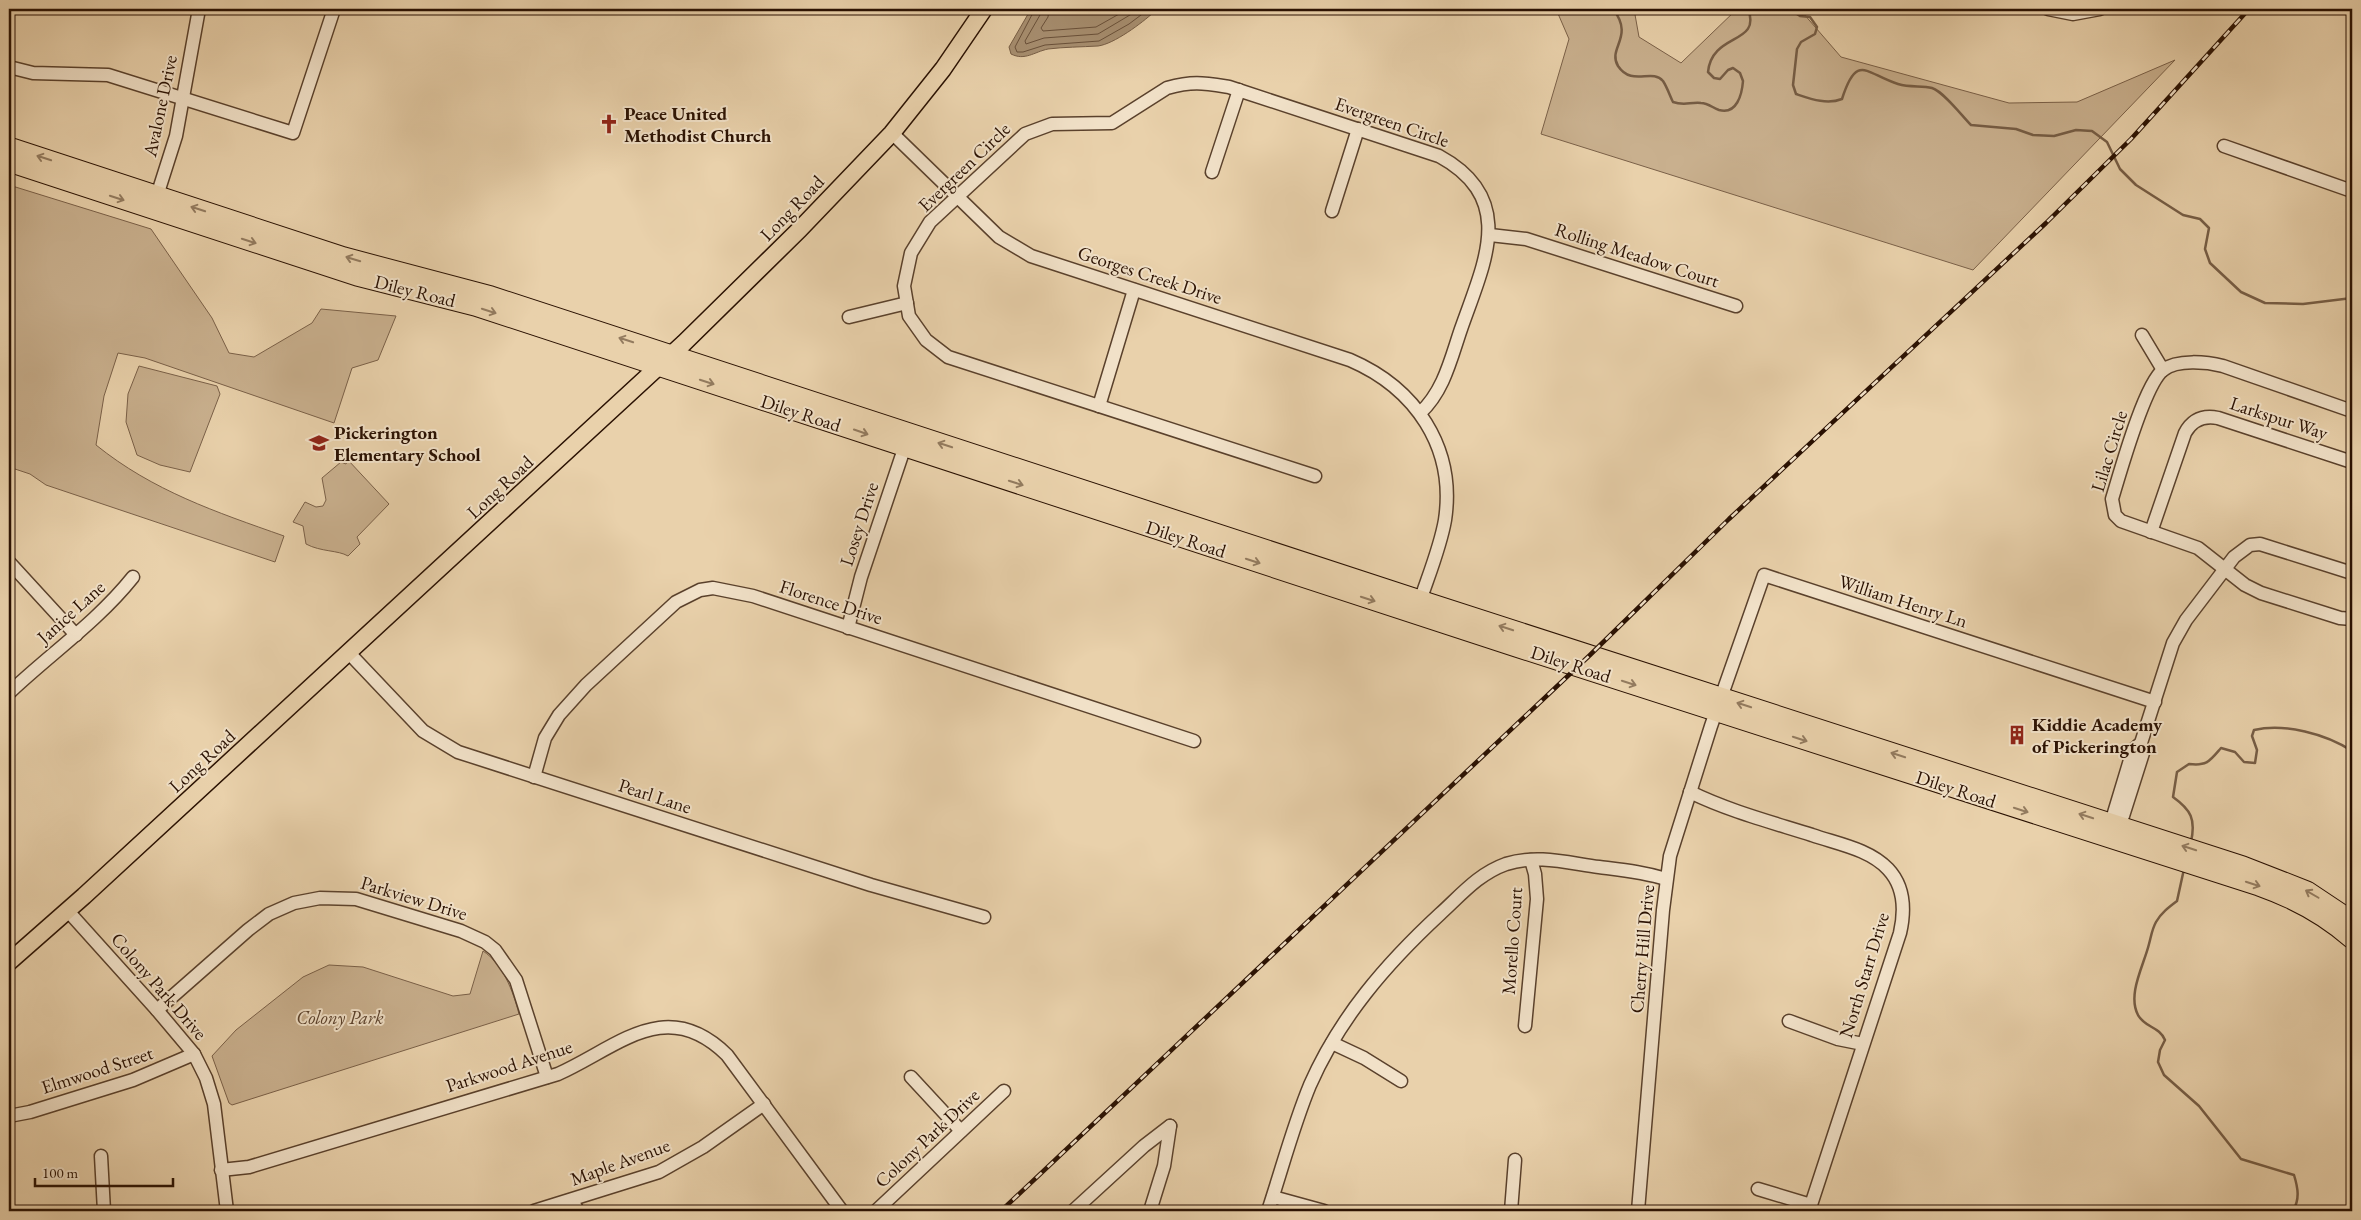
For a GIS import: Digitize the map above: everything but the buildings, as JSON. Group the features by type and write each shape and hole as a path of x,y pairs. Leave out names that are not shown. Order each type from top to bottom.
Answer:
{"highway":[{"name":"Diley Road","path":"9,147 340,270 666,361 1719,705 2115,828 2164,848 2209,863 2292,884 2324,901 2352,921"},
{"name":"Diley Road","path":"9,162 155,202"},
{"name":"Diley Road","path":"2209,863 2296,901 2332,923 2352,939"}],"main road":[{"name":"Long Road","path":"9,962 666,361 800,229 892,133 943,69 984,9"}],"street":[{"name":"Avalone Drive","path":"155,202 176,136 199,9"},
{"path":"9,67 33,72 108,75 293,133 334,9"},
{"path":"2048,9 2073,14 2100,9"},
{"name":"Evergreen Circle","path":"1315,476 948,357 926,340 909,316 904,286 911,253 930,222 1025,134 1052,124 1112,123 1166,88 1176,85 1196,82 1239,90 1439,156 1453,163 1473,182 1480,194 1488,220 1490,235 1485,260 1445,376 1432,400 1420,413"},
{"path":"1212,172 1239,90"},
{"path":"1332,211 1358,129"},
{"name":"Georges Creek Drive","path":"892,133 999,237 1031,256 1366,367 1396,386 1420,413"},
{"path":"2224,146 2352,191"},
{"name":"Rolling Meadow Court","path":"1490,235 1526,239 1736,306"},
{"path":"1099,406 1134,290"},
{"path":"849,317 907,303"},
{"path":"2142,335 2163,370 2172,366 2205,362 2224,366 2352,411"},
{"name":"Lilac Circle","path":"2163,370 2147,395 2112,499 2116,515 2121,520 2198,548 2244,586 2340,618 2352,619"},
{"path":"1418,607 1445,520 1446,487 1441,458 1432,434 1420,413"},
{"name":"Larkspur Way","path":"2151,532 2184,433 2195,421 2202,418 2218,418 2352,462"},
{"name":"Losey Drive","path":"848,628 861,577 907,440"},
{"path":"2115,828 2114,813 2133,750 2141,743 2173,643 2186,620 2234,557 2250,545 2260,544 2352,573"},
{"path":"9,562 76,635"},
{"name":"William Henry Ln","path":"1719,705 1764,575 2155,702"},
{"name":"Janice Lane","path":"9,693 116,598 133,577"},
{"name":"Florence Drive","path":"534,777 545,738 567,704 660,616 687,595 713,588 726,589 1194,741"},
{"name":"Pearl Lane","path":"349,653 407,716 434,739 458,752 872,885 984,917"},
{"name":"Cherry Hill Drive","path":"1638,1211 1666,879 1670,856 1719,705"},
{"name":"North Starr Drive","path":"1690,792 1726,808 1867,854 1879,860 1894,876 1902,893 1903,920 1810,1208"},
{"path":"1268,1211 1310,1086 1332,1043 1375,980 1471,884 1506,864 1531,860 1560,860 1626,869 1666,879"},
{"name":"Morello Court","path":"1525,1026 1537,900 1535,874 1531,860"},
{"name":"Parkview Drive","path":"158,1010 248,930 269,914 294,903 320,898 356,899 461,931 485,942 495,950 516,980 547,1077"},
{"name":"Colony Park Drive","path":"68,910 158,1010 194,1054 206,1078 214,1104 226,1211"},
{"path":"1789,1021 1838,1039 1863,1044"},
{"name":"Parkwood Avenue","path":"221,1170 249,1167 547,1077 582,1063 632,1034 654,1028 667,1027 694,1032 718,1046 736,1065 842,1211"},
{"path":"1332,1043 1364,1058 1401,1081"},
{"name":"Elmwood Street","path":"9,1116 30,1112 133,1080 194,1054"},
{"path":"911,1077 962,1131"},
{"name":"Colony Park Drive","path":"876,1211 1004,1091"},
{"name":"Maple Avenue","path":"534,1211 575,1205 672,1165 703,1147 764,1104"},
{"path":"1073,1211 1144,1146 1170,1126 1164,1166 1150,1211"},
{"path":"101,1156 104,1211"},
{"path":"1510,1211 1515,1160"},
{"path":"1758,1189 1810,1208"},
{"path":"1273,1197 1324,1211"}],"green space":[{"path":"1556,9 1634,9 1639,37 1681,63 1737,9 1796,9 1803,13 1841,57 2009,103 2077,102 2175,60 1973,270 1541,134 1569,39"},
{"path":"9,185 151,229 212,318 229,353 254,357 312,323 321,309 396,316 378,360 352,368 334,423 145,358 118,353 104,396 96,445 118,461 163,488 210,509 284,536 275,562 46,485 30,474 9,467"},
{"path":"139,366 217,386 220,394 190,472 160,465 137,455 126,422 128,394"},
{"path":"348,460 389,504 357,537 360,544 348,556 306,544 303,526 293,522 305,502 316,507 323,506 326,500 322,478 341,462 346,464"},
{"name":"Colony Park","path":"483,951 490,956 502,971 514,996 519,1014 232,1105 229,1103 212,1056 236,1030 303,977 329,965 363,967 453,996 470,994"}],"water":[{"path":"1031,9 1155,9 1154,12 1135,27 1105,44 1048,49 1021,57 1016,56 1011,54 1009,47"}],"waterway":[{"path":"1613,9 1622,27 1616,60 1618,66 1624,72 1635,77 1658,77 1663,81 1673,102 1680,104 1704,103 1725,111 1734,106 1740,97 1743,81 1740,73 1733,68 1728,70 1720,79 1714,78 1708,72 1711,59 1718,50 1743,34 1748,28 1750,20 1748,9"},
{"path":"1789,9 1800,16 1810,17 1817,27 1815,34 1801,42 1797,49 1793,85 1796,94 1825,101 1842,99 1847,84 1853,75 1858,71 1864,70 1898,84 1928,87 1937,90 1971,125 2016,129 2033,135 2054,136 2076,130 2092,131 2107,142 2120,169 2136,185 2183,215 2200,219 2209,228 2205,249 2210,263 2241,292 2265,303 2303,304 2352,298"},
{"path":"2191,842 2193,827 2191,816 2184,806 2173,797 2177,772 2189,764 2204,764 2221,748 2235,752 2244,762 2255,763 2257,750 2252,736 2254,730 2266,728 2292,729 2318,735 2352,751"},
{"path":"2184,869 2177,901 2163,913 2153,927 2137,980 2134,998 2135,1007 2141,1019 2159,1032 2165,1040 2160,1050 2158,1062 2164,1075 2199,1106 2241,1159 2294,1175 2298,1193 2293,1211"}],"railway":[{"path":"1001,1211 1590,655 1729,519 2046,223 2131,139 2249,9"}],"place":[{"name":"Peace United Methodist Church","path":"609,124"},
{"name":"Pickerington Elementary School","path":"319,443"},
{"name":"Kiddie Academy of Pickerington","path":"2017,735"}]}
